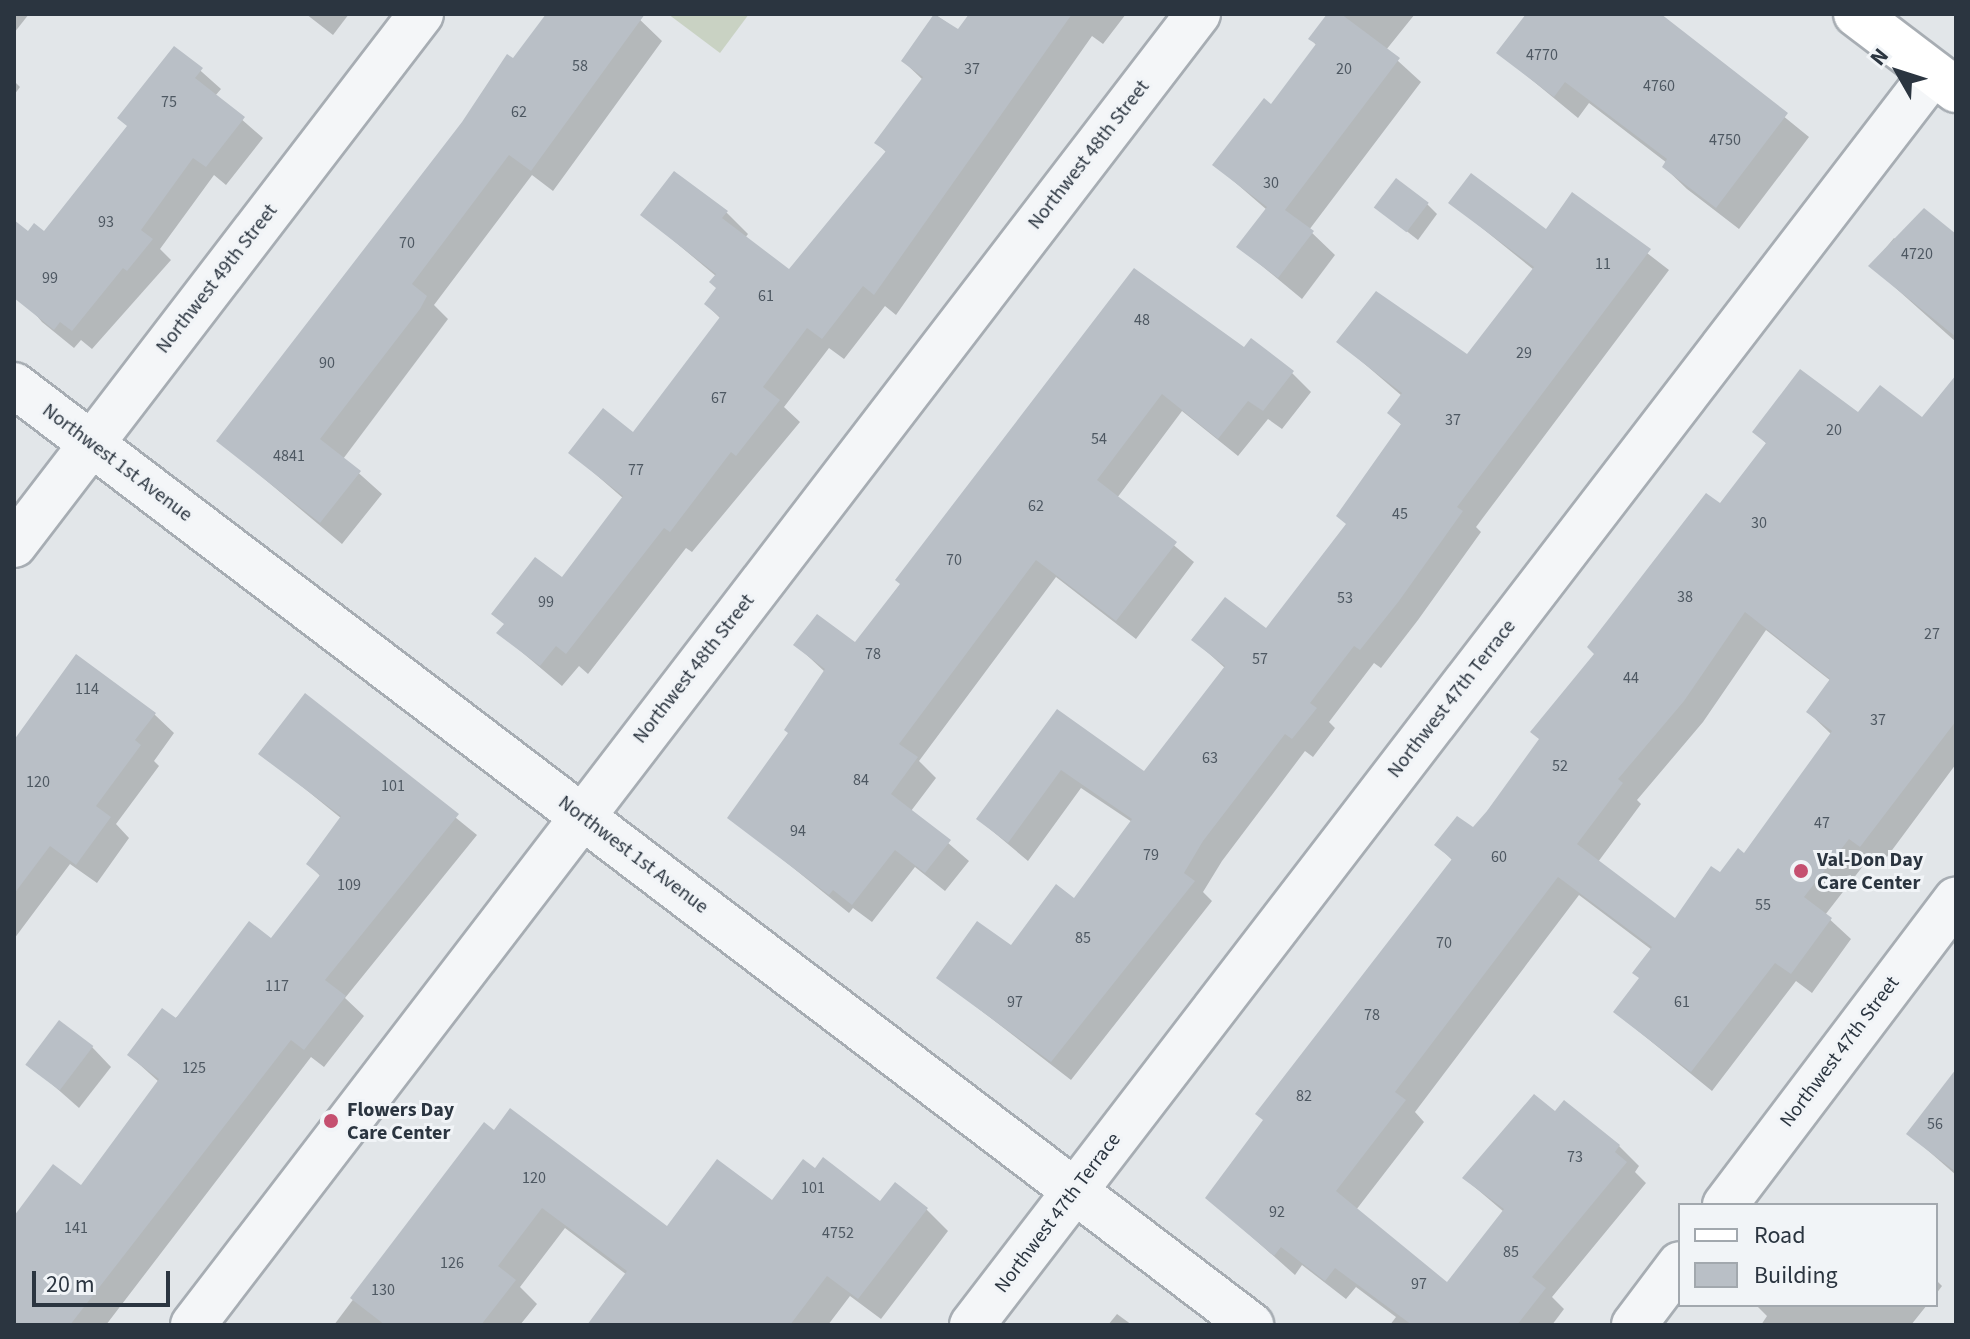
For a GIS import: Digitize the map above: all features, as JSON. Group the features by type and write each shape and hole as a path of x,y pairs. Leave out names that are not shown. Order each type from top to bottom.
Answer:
{"main road":[{"path":"1856,14 1945,82"}],"street":[{"name":"Northwest 49th Street","path":"14,545 421,14"},
{"name":"Northwest 48th Street","path":"193,1325 1198,14"},
{"name":"Northwest 47th Terrace","path":"972,1325 1945,82"},
{"name":"Northwest 1st Avenue","path":"14,385 1251,1325"},
{"name":"Northwest 47th Street","path":"1727,1203 1956,900"},
{"path":"1634,1325 1678,1267"}],"green space":[{"path":"668,14 749,14 720,53"}],"building":[{"path":"546,14 645,14 531,171 509,155 412,284 427,296 420,309 320,439 361,471 320,523 216,441 462,122 507,54 513,58"},
{"path":"934,14 958,29 969,14 1072,14 874,295 863,286 822,339 807,328 763,387 780,400 736,456 731,452 670,532 664,528 566,654 556,646 540,666 496,633 504,624 491,614 535,557 562,577 623,496 568,453 603,408 633,432 720,317 704,304 716,288 709,282 716,274 640,215 674,171 728,211 722,218 789,269 886,151 874,143 923,77 901,61"},
{"path":"1327,14 1341,14 1400,58 1285,210 1314,231 1278,278 1236,247 1267,207 1212,165 1264,98 1271,104 1316,44 1308,39"},
{"path":"1526,14 1661,14 1788,113 1716,208 1662,167 1667,159 1565,82 1554,97 1496,53"},
{"path":"174,46 203,68 195,78 245,117 206,167 193,158 141,230 153,239 127,271 123,268 72,331 60,322 54,330 14,298 14,220 28,231 34,223 44,231 127,126 117,118"},
{"path":"1471,173 1546,229 1572,192 1651,249 1457,507 1463,511 1399,601 1360,650 1354,646 1310,703 1317,708 1292,739 1285,734 1203,841 1184,873 1195,881 1051,1062 936,978 977,921 1011,945 1056,884 1074,898 1132,819 1061,770 1008,843 976,819 1057,709 1144,771 1225,666 1191,640 1225,597 1266,628 1346,524 1336,516 1401,424 1387,413 1402,393 1336,342 1376,291 1467,354 1534,267 1448,203"},
{"path":"1396,178 1429,203 1406,232 1374,208"},
{"path":"1924,208 1956,234 1956,337 1868,266"},
{"path":"1134,268 1244,347 1251,338 1294,371 1263,411 1248,401 1218,439 1162,394 1097,480 1177,542 1116,621 1036,560 899,744 918,757 891,794 951,840 925,873 895,850 852,905 833,890 829,895 727,818 788,733 784,730 825,669 793,645 817,614 855,642 900,584 895,580"},
{"path":"1800,369 1858,412 1880,385 1922,417 1956,375 1956,721 1860,847 1849,839 1804,897 1832,918 1791,974 1775,963 1691,1072 1613,1012 1639,978 1632,973 1652,947 1558,877 1395,1092 1406,1100 1336,1191 1447,1282 1504,1209 1462,1178 1534,1094 1555,1111 1564,1100 1620,1145 1615,1152 1627,1162 1532,1277 1546,1288 1517,1325 1412,1325 1335,1268 1325,1281 1281,1247 1274,1256 1205,1198 1263,1120 1255,1114 1452,859 1434,845 1457,816 1473,827 1487,811 1539,739 1530,732 1594,654 1587,647 1706,493 1720,503 1766,443 1752,432","holes":["1745,612 1830,679 1806,712 1832,731 1744,853 1738,848 1720,872 1711,866 1675,918 1577,844 1623,783 1618,779 1684,701"]},
{"path":"76,654 156,713 135,740 141,745 96,806 111,817 76,865 50,846 14,894 14,740"},
{"path":"305,693 459,814 325,980 346,996 304,1050 291,1040 70,1325 14,1325 14,1216 53,1164 81,1185 159,1079 127,1055 162,1008 176,1018 249,921 271,938 320,875 306,864 341,816 258,754"},
{"path":"59,1020 93,1046 60,1091 25,1065"},
{"path":"1956,1069 1956,1172 1906,1134"},
{"path":"510,1108 667,1226 717,1159 772,1200 803,1159 815,1168 823,1157 880,1201 895,1182 928,1208 858,1299 827,1276 790,1325 587,1325 627,1271 542,1208 498,1266 516,1280 481,1325 385,1325 350,1298 484,1122 494,1130"}],"place":[{"name":"Val-Don Day Care Center","path":"1801,871"},
{"name":"Flowers Day Care Center","path":"331,1121"}]}
